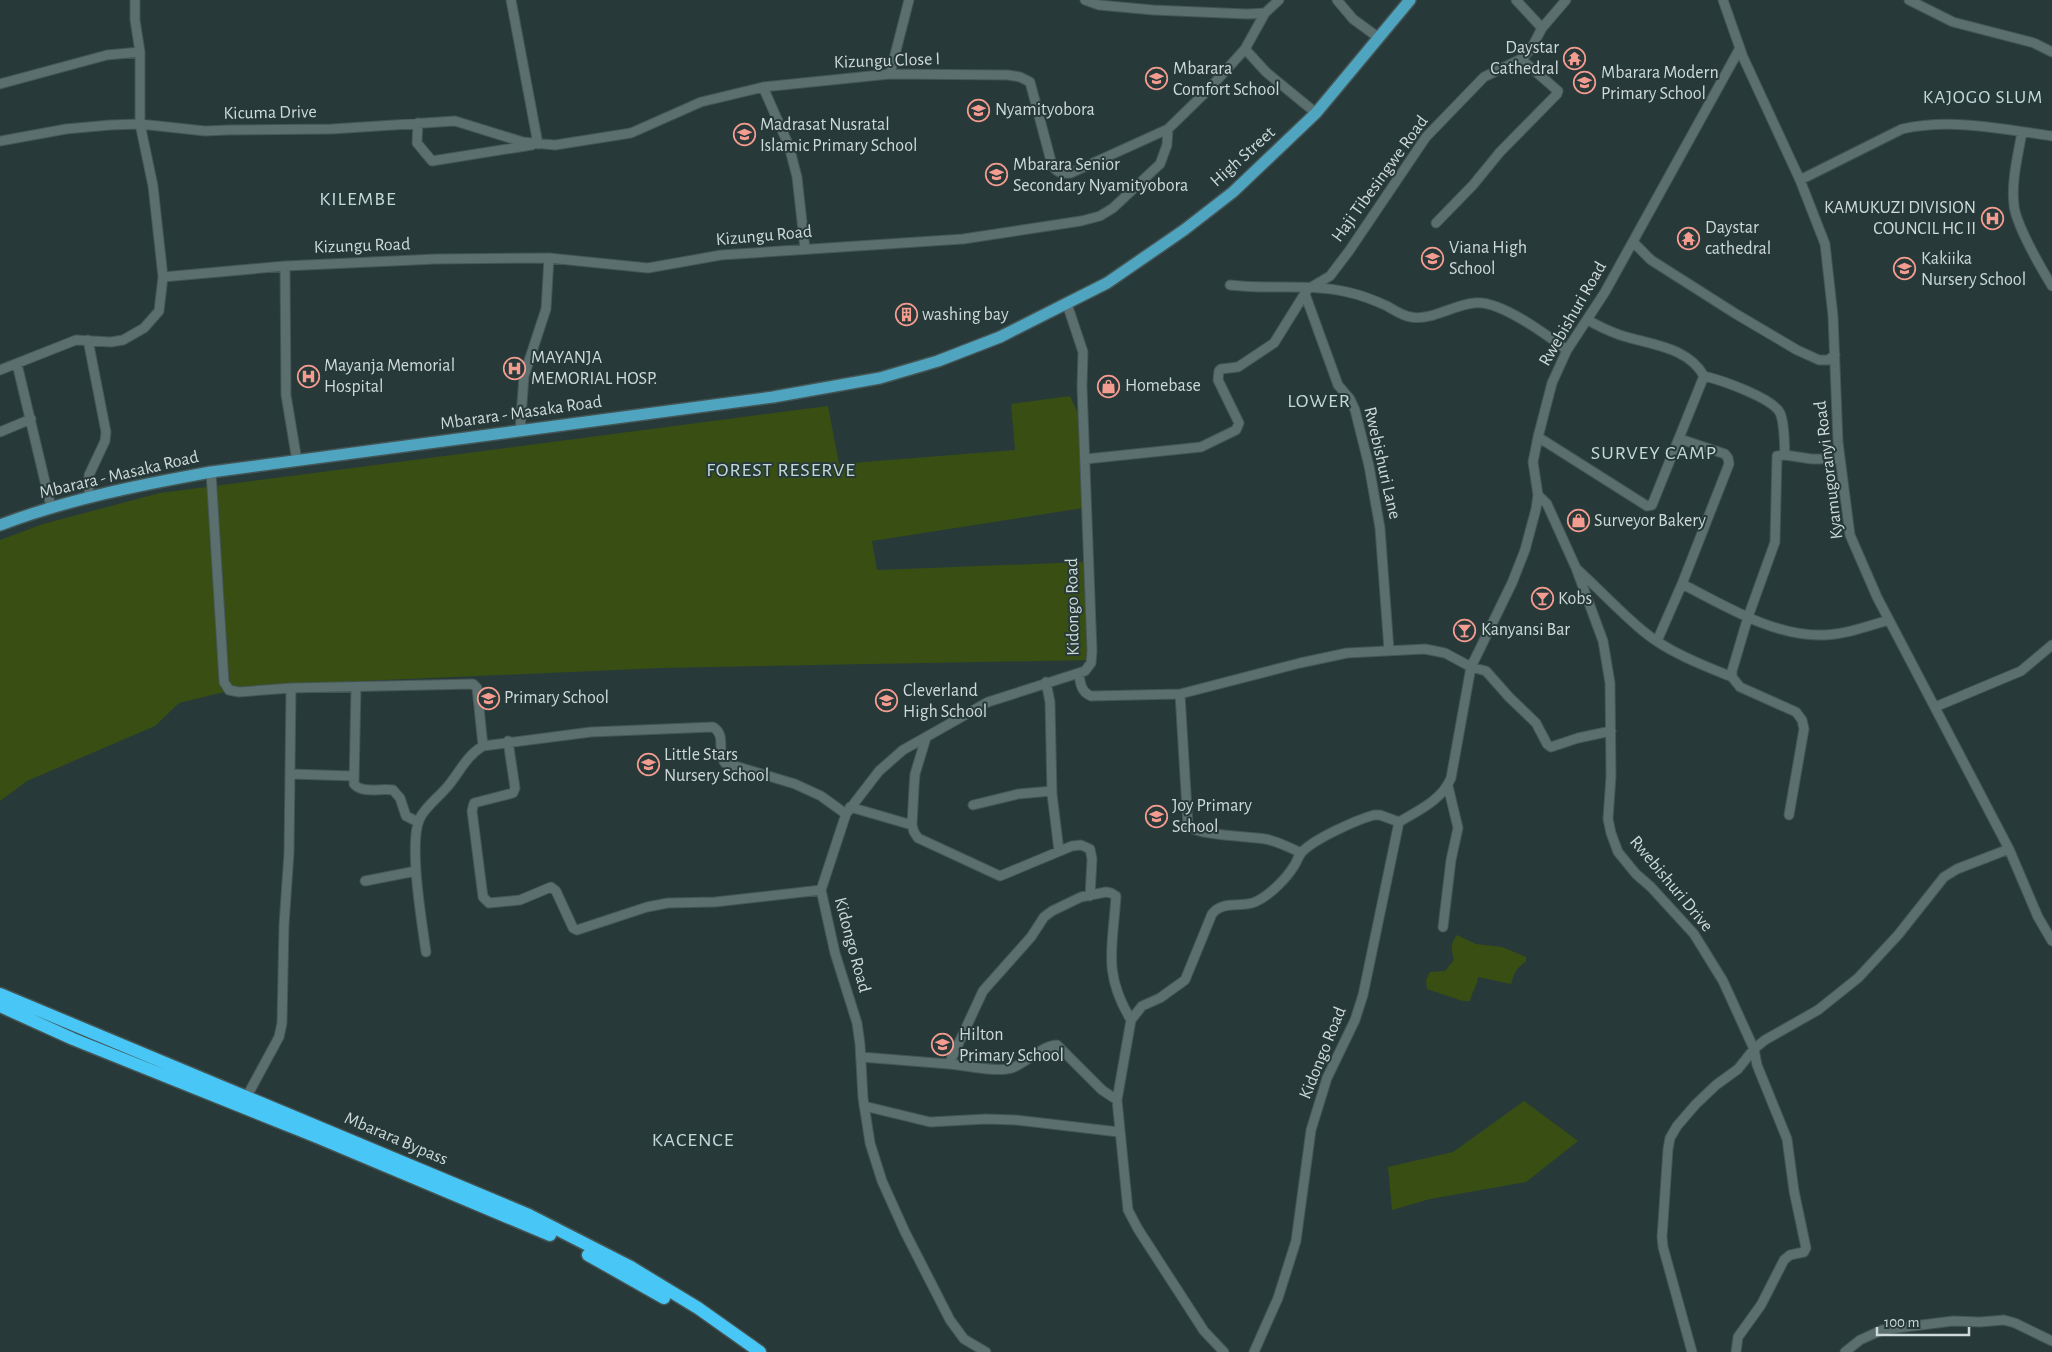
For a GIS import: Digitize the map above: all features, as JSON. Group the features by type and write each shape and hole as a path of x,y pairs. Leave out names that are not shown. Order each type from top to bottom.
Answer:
{"highway":[{"name":"Mbarara Bypass","path":"0,994 529,1215 629,1266 698,1308 760,1352"},
{"name":"Mbarara Bypass","path":"0,1006 73,1039 317,1137 545,1232 625,1274 690,1313 744,1352"}],"main road":[{"name":"High Street","path":"1067,304 1107,283 1184,230 1233,192 1316,113 1410,0"},
{"name":"Mbarara - Masaka Road","path":"0,525 51,506 142,484 211,472 773,397 880,378 938,361 1000,337 1067,304"}],"street":[{"path":"0,370 76,340 111,342 123,340 144,328 158,311 163,277 158,217 140,124 140,52 135,20 135,0"},
{"path":"418,123 417,143 432,161 538,144 511,0"},
{"path":"890,74 909,0"},
{"path":"1085,0 1099,5 1154,10 1246,14 1265,12"},
{"path":"1168,129 1209,89 1245,49 1265,12 1279,0"},
{"path":"1337,0 1353,19 1379,38"},
{"path":"1516,0 1542,28 1566,0"},
{"name":"Kyamugoranyi Road","path":"1723,0 1740,48 1800,180 1825,244 1831,286 1840,459 1850,535 1888,620 2008,849 2038,917 2052,941"},
{"path":"1908,0 1953,22 2034,44 2052,52"},
{"name":"Haji Tibesingwe Road","path":"1306,291 1330,276 1361,234 1426,137 1484,77 1521,59 1531,49 1542,28"},
{"name":"Rwebishuri Road","path":"1448,786 1472,667 1526,550 1538,495 1533,462 1552,383 1567,350 1588,320 1633,242 1740,48"},
{"path":"1245,49 1266,72 1316,113"},
{"path":"0,84 107,55 140,52"},
{"path":"1436,223 1558,91 1521,59"},
{"name":"Kizungu Close I","path":"538,144 571,144 631,133 701,102 763,87 890,74 1008,75 1020,77 1030,82 1052,165 1056,172 1063,174 1071,173 1168,129"},
{"path":"763,87 791,154 797,177 805,249"},
{"name":"Kicuma Drive","path":"0,141 66,129 140,124 205,130 228,130 332,129 455,121 538,144"},
{"path":"1800,180 1902,129 1910,127 1958,124 2052,136"},
{"name":"Kizungu Road","path":"163,277 285,266 436,259 549,258 648,268 722,255 963,239 1100,216 1113,208 1160,164 1167,145 1168,129"},
{"path":"2022,132 2014,191 2014,206 2017,221 2052,286"},
{"path":"1633,242 1650,260 1797,350 1819,360 1828,360 1835,355"},
{"path":"520,431 524,376 546,309 549,258"},
{"path":"285,266 286,395 296,461"},
{"path":"1230,285 1246,287 1290,286 1306,291 1345,292 1371,299 1409,317 1420,318 1475,302 1491,305 1536,326 1567,350"},
{"path":"1086,459 1201,447 1236,430 1239,424 1218,380 1219,372 1221,369 1238,367 1274,343 1306,291"},
{"name":"Rwebishuri Lane","path":"1306,291 1338,385 1350,399 1354,410 1369,466 1380,528 1389,650"},
{"name":"Kidongo Road","path":"986,1352 964,1339 950,1320 905,1232 882,1181 870,1143 864,1106 857,1022 835,953 820,890 848,810 879,771 903,750 988,702 1079,673 1088,668 1092,660 1082,386 1083,352 1067,304"},
{"path":"1588,320 1619,335 1671,348 1699,367 1704,376 1719,380 1771,403 1781,414 1785,455"},
{"path":"88,340 106,432 105,441 90,475 88,497"},
{"path":"17,364 32,419 51,506"},
{"path":"1538,437 1647,506 1654,502 1704,376"},
{"path":"0,432 32,419"},
{"path":"1656,641 1682,584 1729,464 1725,454 1680,439"},
{"path":"1732,677 1732,671 1748,616 1775,542 1777,456 1840,459"},
{"path":"211,472 224,682 233,692 291,688 475,684 483,746"},
{"name":"Rwebishuri Drive","path":"1538,495 1547,504 1576,568 1603,641 1610,683 1611,731 1608,819 1618,852 1636,874 1675,912 1694,934 1724,982 1754,1049 1757,1065 1786,1139 1794,1191 1806,1248 1804,1252 1792,1254 1784,1260 1761,1305 1738,1337 1736,1352"},
{"path":"1576,568 1656,641 1705,666 1732,677 1740,687 1796,712 1802,720 1804,729 1789,815"},
{"path":"1682,584 1715,602 1748,616 1776,627 1799,633 1825,635 1846,632 1888,620"},
{"path":"1935,707 2021,670 2052,645"},
{"path":"1079,673 1081,687 1091,696 1180,694 1346,653 1425,649 1445,653 1472,667 1486,671 1509,698 1536,723 1547,744 1551,747 1578,738 1611,731"},
{"path":"1046,682 1050,702 1052,791 1059,851"},
{"path":"356,687 354,784 359,788 393,790 400,798 406,816 418,822"},
{"path":"247,1096 281,1031 290,774 291,688"},
{"path":"1180,694 1188,826 1196,830 1264,839 1301,852"},
{"path":"426,952 416,871 416,830 418,822 423,812 448,786 469,757 475,750 483,746 508,741 591,732 713,727 720,734 722,759 725,763 795,784 848,810 912,825"},
{"path":"926,738 915,774 912,825 918,838 1000,876 1072,846 1090,849 1092,858 1090,896"},
{"path":"508,741 515,788 514,793 474,803 472,811 483,897 489,904 520,900 551,887 556,891 573,928 576,930 647,907 668,903 715,902 820,890"},
{"path":"290,774 354,776"},
{"path":"1224,1352 1204,1331 1138,1229 1128,1210 1117,1100 1131,1020 1142,1006 1160,998 1185,980 1215,909 1227,905 1254,902 1265,896 1294,866 1301,852 1328,835 1369,816 1380,815 1399,822 1429,804 1443,793 1448,786"},
{"path":"1443,927 1450,860 1458,828 1448,786"},
{"path":"973,805 1018,794 1052,791"},
{"name":"Kidongo Road","path":"1254,1352 1278,1298 1296,1241 1311,1130 1327,1078 1355,1020 1363,995 1399,822"},
{"path":"1692,1352 1662,1237 1668,1149 1670,1138 1677,1126 1696,1104 1716,1085 1738,1069 1754,1049 1765,1040 1818,1010 1858,978 1898,936 1944,877 1957,869 2008,849"},
{"path":"365,881 416,871"},
{"path":"949,1064 983,991 992,978 1031,937 1044,917 1060,907 1090,896 1111,892 1116,896 1111,952 1112,976 1124,1009 1131,1020"},
{"path":"861,1057 1009,1069 1022,1064 1048,1046 1057,1045 1102,1090 1117,1100"},
{"path":"864,1106 930,1122 986,1119 1016,1120 1119,1132"},
{"path":"1845,1352 1865,1337 1882,1330 1953,1321 1980,1322 2004,1320 2052,1340"}],"green space":[{"path":"1070,396 1080,418 1083,508 872,541 877,570 1084,562 1091,660 661,668 249,686 179,703 155,726 27,781 0,801 0,540 43,524 160,493 828,406 839,464 1015,450 1011,404"},
{"path":"1457,935 1476,944 1502,947 1526,957 1526,962 1516,971 1511,984 1478,977 1470,1001 1463,1001 1427,989 1426,980 1430,972 1445,971 1454,960 1452,947"},
{"path":"1524,1101 1578,1141 1526,1182 1430,1199 1392,1210 1388,1167 1453,1152"}],"place":[{"name":"Daystar Cathedral","path":"1575,58"},
{"name":"Mbarara Comfort School","path":"1157,79"},
{"name":"Mbarara Modern Primary School","path":"1585,83"},
{"name":"Nyamityobora","path":"979,110"},
{"name":"Madrasat Nusratal Islamic Primary School","path":"744,135"},
{"name":"Mbarara Senior Secondary Nyamityobora","path":"997,175"},
{"name":"KAMUKUZI DIVISION COUNCIL HC II","path":"1992,218"},
{"name":"Daystar cathedral","path":"1689,238"},
{"name":"Viana High School","path":"1433,258"},
{"name":"Kakiika Nursery School","path":"1905,269"},
{"name":"washing bay","path":"906,315"},
{"name":"MAYANJA MEMORIAL HOSP.","path":"515,368"},
{"name":"Mayanja Memorial Hospital","path":"308,376"},
{"name":"Homebase","path":"1109,386"},
{"name":"Surveyor Bakery","path":"1578,521"},
{"name":"Kobs","path":"1542,599"},
{"name":"Kanyansi Bar","path":"1465,630"},
{"name":"Primary School","path":"488,698"},
{"name":"Cleverland High School","path":"887,701"},
{"name":"Little Stars Nursery School","path":"648,765"},
{"name":"Joy Primary School","path":"1156,816"},
{"name":"Hilton Primary School","path":"943,1045"}],"district":[{"name":"KAJOGO SLUM","path":"1983,97"},
{"name":"KILEMBE","path":"358,199"},
{"name":"LOWER","path":"1319,401"},
{"name":"SURVEY CAMP","path":"1654,453"},
{"name":"FOREST RESERVE","path":"781,470"},
{"name":"KACENCE","path":"693,1140"}]}
